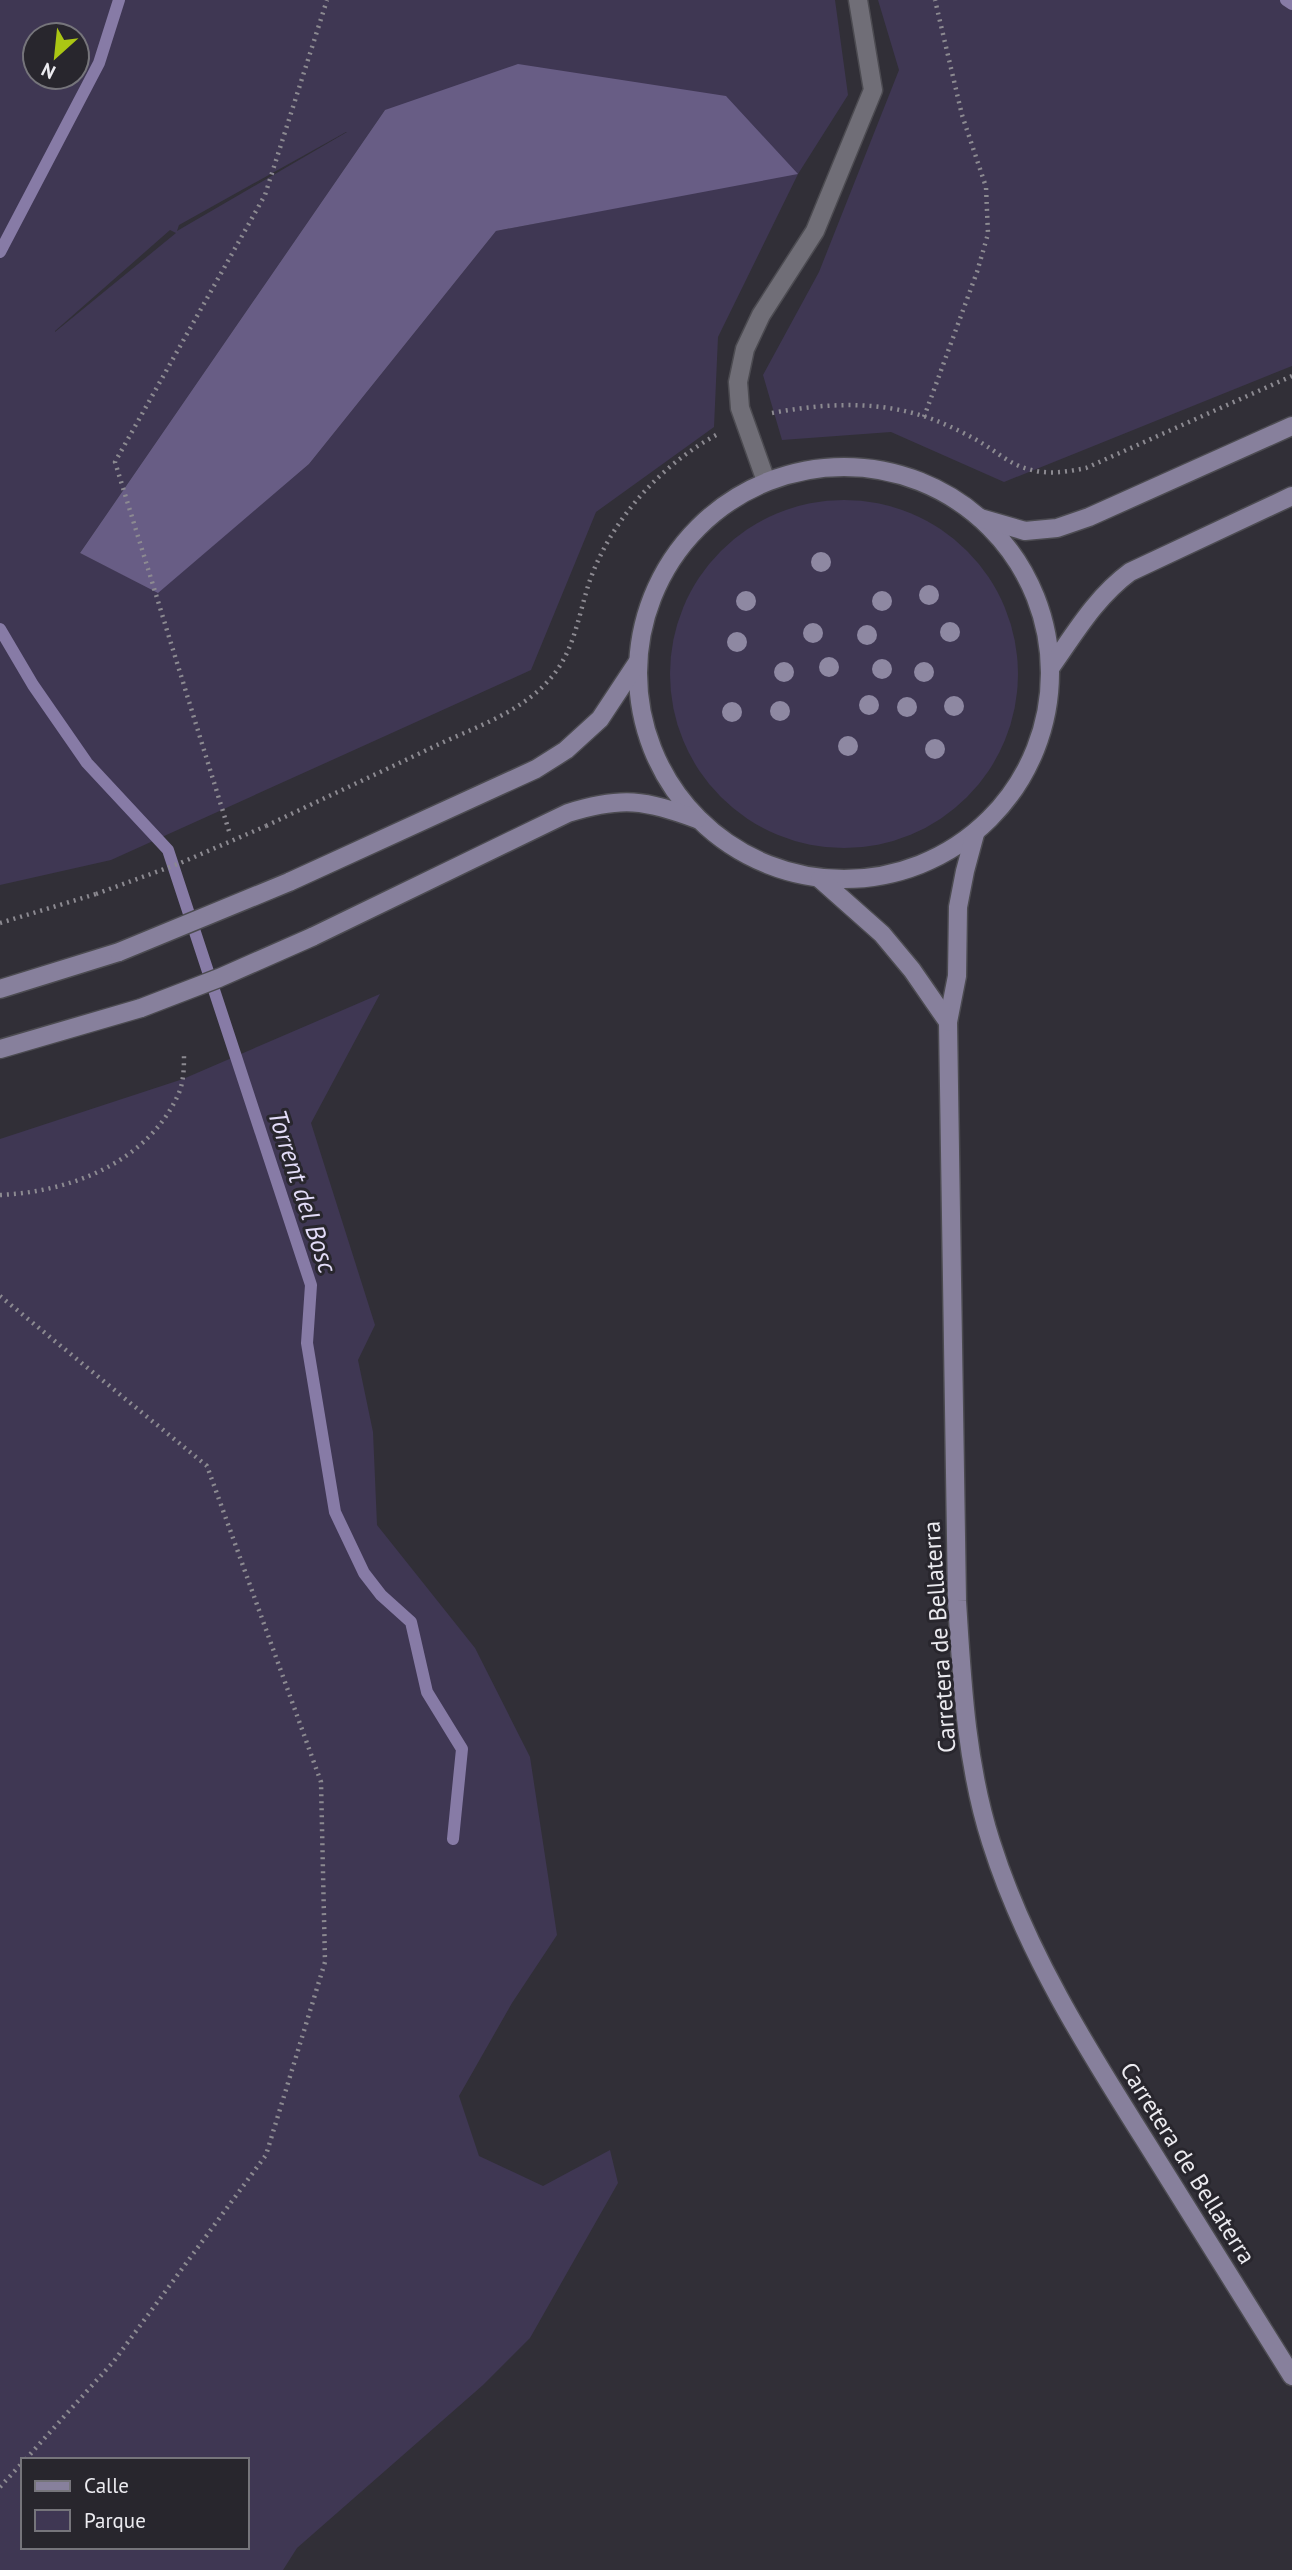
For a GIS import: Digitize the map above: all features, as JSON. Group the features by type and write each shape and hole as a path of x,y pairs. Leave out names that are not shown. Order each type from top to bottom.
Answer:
{"main road":[{"path":"980,518 1025,531 1057,528 1145,493 1292,426"},
{"path":"809,468 860,468 897,474 939,491 980,518 1008,548 1030,585 1044,621 1051,667 1049,703 1040,739 1024,775 1003,805 975,834 939,857 903,871 863,879 820,879 782,871 734,848 698,819 666,778 649,742 639,702 637,663 643,625 651,599 667,567 696,529 728,503 766,481 809,468"},
{"path":"1051,667 1110,586 1168,552 1292,496"},
{"path":"0,989 119,952 289,882 536,769 566,750 600,719 637,663"},
{"path":"0,1049 141,1007 219,978 313,937 568,813 594,805 653,803 698,819"},
{"name":"Carretera de Bellaterra","path":"975,834 964,871 958,907 957,976 948,1022 957,1601 963,1696 977,1792 1011,1898 1059,1997 1123,2106 1292,2376"},
{"path":"820,879 881,934 912,970 948,1022"}],"lane":[{"path":"766,481 740,408 738,382 744,349 761,315 815,231 873,90 858,0"}],"path":[{"path":"229,831 115,462 265,194 327,0"},
{"path":"924,417 977,272 988,234 986,187 962,115 935,0"},
{"path":"772,412 837,404 858,404 906,411 957,430 1027,469 1047,473 1086,468 1292,376"},
{"path":"0,923 96,894 178,864 266,826 482,724 532,697 550,680 570,645 596,563 617,527 641,494 673,464 717,435"},
{"path":"0,1195 50,1189 81,1179 125,1157 150,1136 178,1094 184,1076 184,1053"},
{"path":"0,1296 207,1466 321,1782 326,1962 266,2155 114,2361 27,2458"},
{"path":"0,2487 21,2464"}],"green space":[{"path":"0,0 835,0 848,95 798,174 718,337 714,427 596,512 531,670 111,860 0,885","holes":["385,110 797,173 496,231 309,464 158,592 80,553","347,132 177,231 179,225","170,230 176,233 55,332 55,331"]},
{"path":"878,0 1292,0 1292,366 1004,482 891,432 782,440 763,375 819,272 899,70"},
{"path":"844,500 895,507 926,520 955,539 979,563 998,592 1011,623 1018,674 1011,725 998,756 979,785 955,809 926,828 895,841 844,848 793,841 762,828 733,809 709,785 690,756 677,725 670,674 677,623 690,592 709,563 733,539 762,520 793,507"},
{"path":"380,994 311,1123 375,1325 358,1360 373,1432 377,1525 475,1648 530,1757 557,1935 512,2003 459,2096 479,2156 543,2186 610,2150 618,2183 530,2338 483,2385 297,2548 283,2570 0,2570 0,1139 183,1079"}],"shaded area":[{"path":"518,64 726,96 798,174 496,231 309,464 158,593 80,553 385,110"}],"waterway":[{"path":"0,252 99,63 119,0"},
{"path":"1286,0 1292,4"},
{"name":"Torrent del Bosc","path":"0,629 33,685 87,763 168,850 311,1285 307,1343 335,1512 364,1573 381,1595 411,1622 427,1692 462,1749 453,1839"}]}
